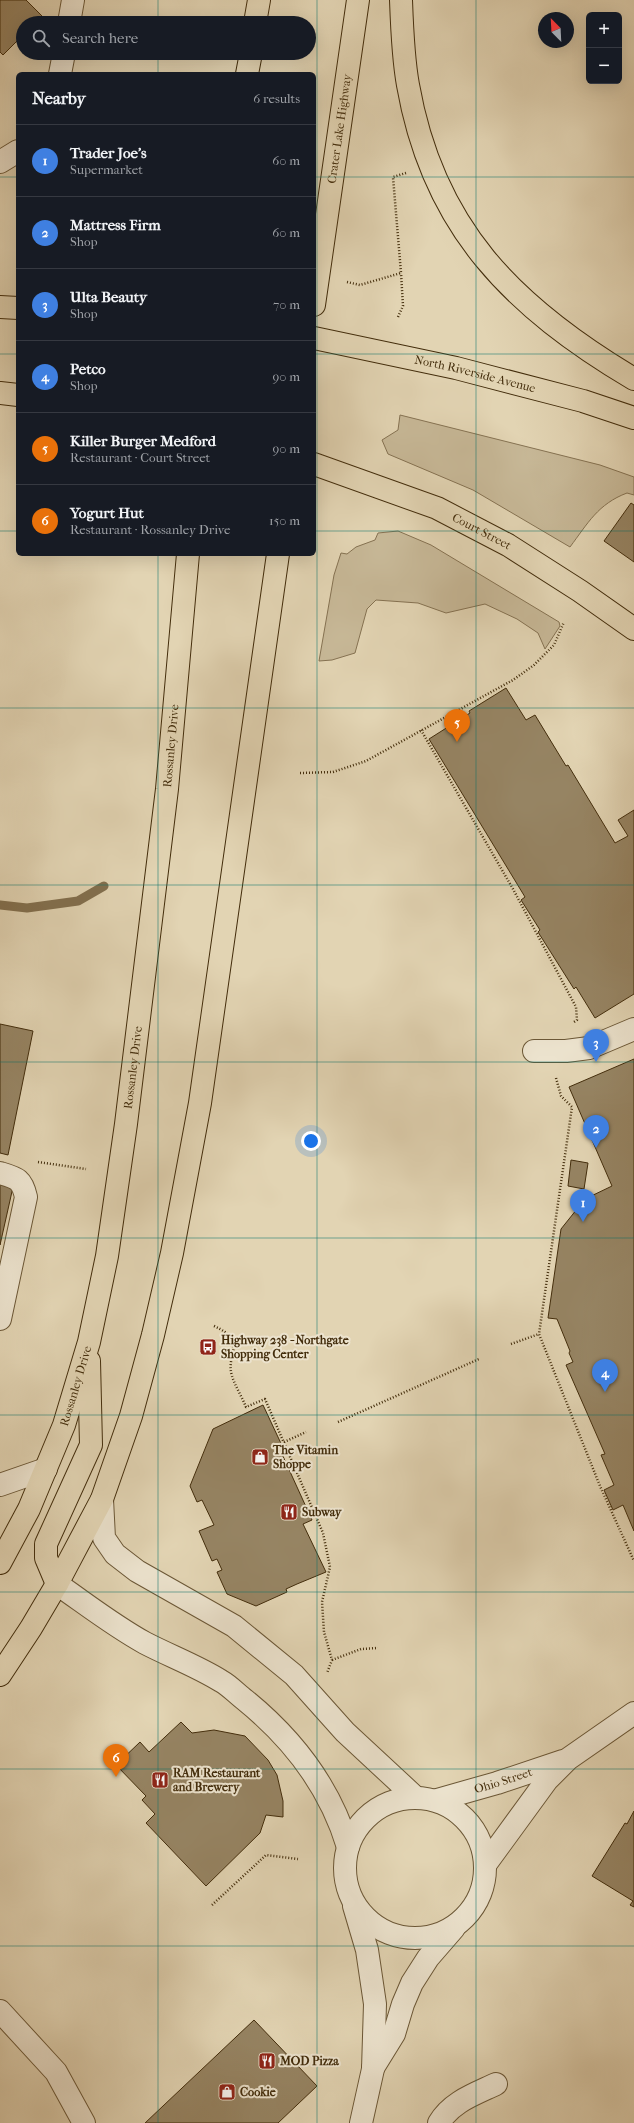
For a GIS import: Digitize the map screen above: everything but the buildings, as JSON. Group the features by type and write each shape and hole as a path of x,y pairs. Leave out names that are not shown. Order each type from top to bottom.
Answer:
{"main road":[{"path":"256,16 259,0"},
{"name":"Crater Lake Highway","path":"316,291 358,0"},
{"path":"401,0 407,84 419,133 430,166 443,195 465,234 499,277 536,312 570,339 634,379"},
{"path":"247,72 250,60"},
{"path":"0,307 16,308"},
{"name":"North Riverside Avenue","path":"316,338 463,370 583,401 634,418"},
{"path":"0,393 16,394"},
{"name":"Court Street","path":"316,465 443,511 508,545 580,590 634,629"},
{"name":"Rossanley Drive","path":"0,1563 28,1509 64,1425 89,1342 107,1256 127,1117 167,789 188,556"},
{"path":"0,1675 31,1628 57,1584 102,1499 131,1416 153,1335 172,1253 195,1133 278,556"},
{"path":"57,1584 46,1558 46,1544 91,1445 89,1342"}],"street":[{"path":"70,16 73,0"},
{"path":"60,72 63,60"},
{"path":"0,162 16,152"},
{"path":"534,1051 566,1051 589,1048 634,1029"},
{"path":"0,1173 15,1178 24,1185 26,1197 0,1319"},
{"path":"0,1485 46,1469"},
{"path":"102,1499 104,1538 115,1554 137,1571 234,1626 294,1675 345,1732 415,1797"},
{"path":"57,1584 145,1643 222,1682 258,1710 308,1765 340,1820 348,1847"},
{"name":"Ohio Street","path":"486,1865 531,1800 568,1759 634,1713"},
{"name":"Ohio Street","path":"437,1800 508,1780 568,1759"},
{"path":"361,2123 373,2069 375,2004 367,1950 353,1900 346,1883 344,1865 348,1847 358,1827 373,1811 393,1801 415,1797 437,1800 456,1810 471,1825 481,1844 486,1865 483,1884 476,1902 428,1958 412,1983 403,2004 394,2034 373,2069"},
{"path":"353,1900 364,1916 378,1927 401,1936 414,1938 432,1936 449,1928 464,1917"},
{"path":"0,2012 56,2072 84,2123"},
{"path":"439,2123 444,2115 458,2103 496,2084"}],"path":[{"path":"398,317 402,306 401,273 393,177 407,173"},
{"path":"347,282 360,285 401,273"},
{"path":"300,773 333,772 366,761 513,680 534,665 554,645 564,622"},
{"path":"421,730 513,890 576,1007 577,1020 572,1023"},
{"path":"556,1070 556,1084 561,1096 572,1107 539,1334 600,1486 634,1561"},
{"path":"31,1161 86,1169"},
{"path":"214,1326 225,1331 233,1341 234,1351 231,1364 232,1374 246,1407 265,1399 323,1533 330,1567 322,1602 324,1632 332,1660 325,1678"},
{"path":"511,1344 539,1334"},
{"path":"338,1422 479,1359"},
{"path":"284,1442 306,1432"},
{"path":"332,1660 361,1649 378,1648"},
{"path":"212,1905 266,1855 298,1859"}],"shaded area":[{"path":"400,415 600,465 634,477 634,495 627,493 608,503 594,515 570,547 473,490 388,454 382,440 398,430"},
{"path":"398,531 431,545 559,622 560,626 545,649 538,633 517,619 485,604 446,613 418,603 376,600 367,609 355,653 332,660 319,661 334,575 341,553 347,554 356,547 375,540 378,533"}],"waterway":[{"path":"0,905 27,908 78,901 104,886"}],"place":[{"name":"Killer Burger Medford","path":"457,742"},
{"name":"Ulta Beauty","path":"596,1062"},
{"name":"Mattress Firm","path":"596,1148"},
{"name":"Trader Joe's","path":"583,1222"},
{"name":"Highway 238 - Northgate Shopping Center","path":"208,1347"},
{"name":"Petco","path":"605,1392"},
{"name":"The Vitamin Shoppe","path":"260,1457"},
{"name":"Subway","path":"289,1512"},
{"name":"Yogurt Hut","path":"116,1777"},
{"name":"RAM Restaurant and Brewery","path":"160,1780"},
{"name":"MOD Pizza","path":"267,2061"},
{"name":"Cookie","path":"227,2092"}]}
